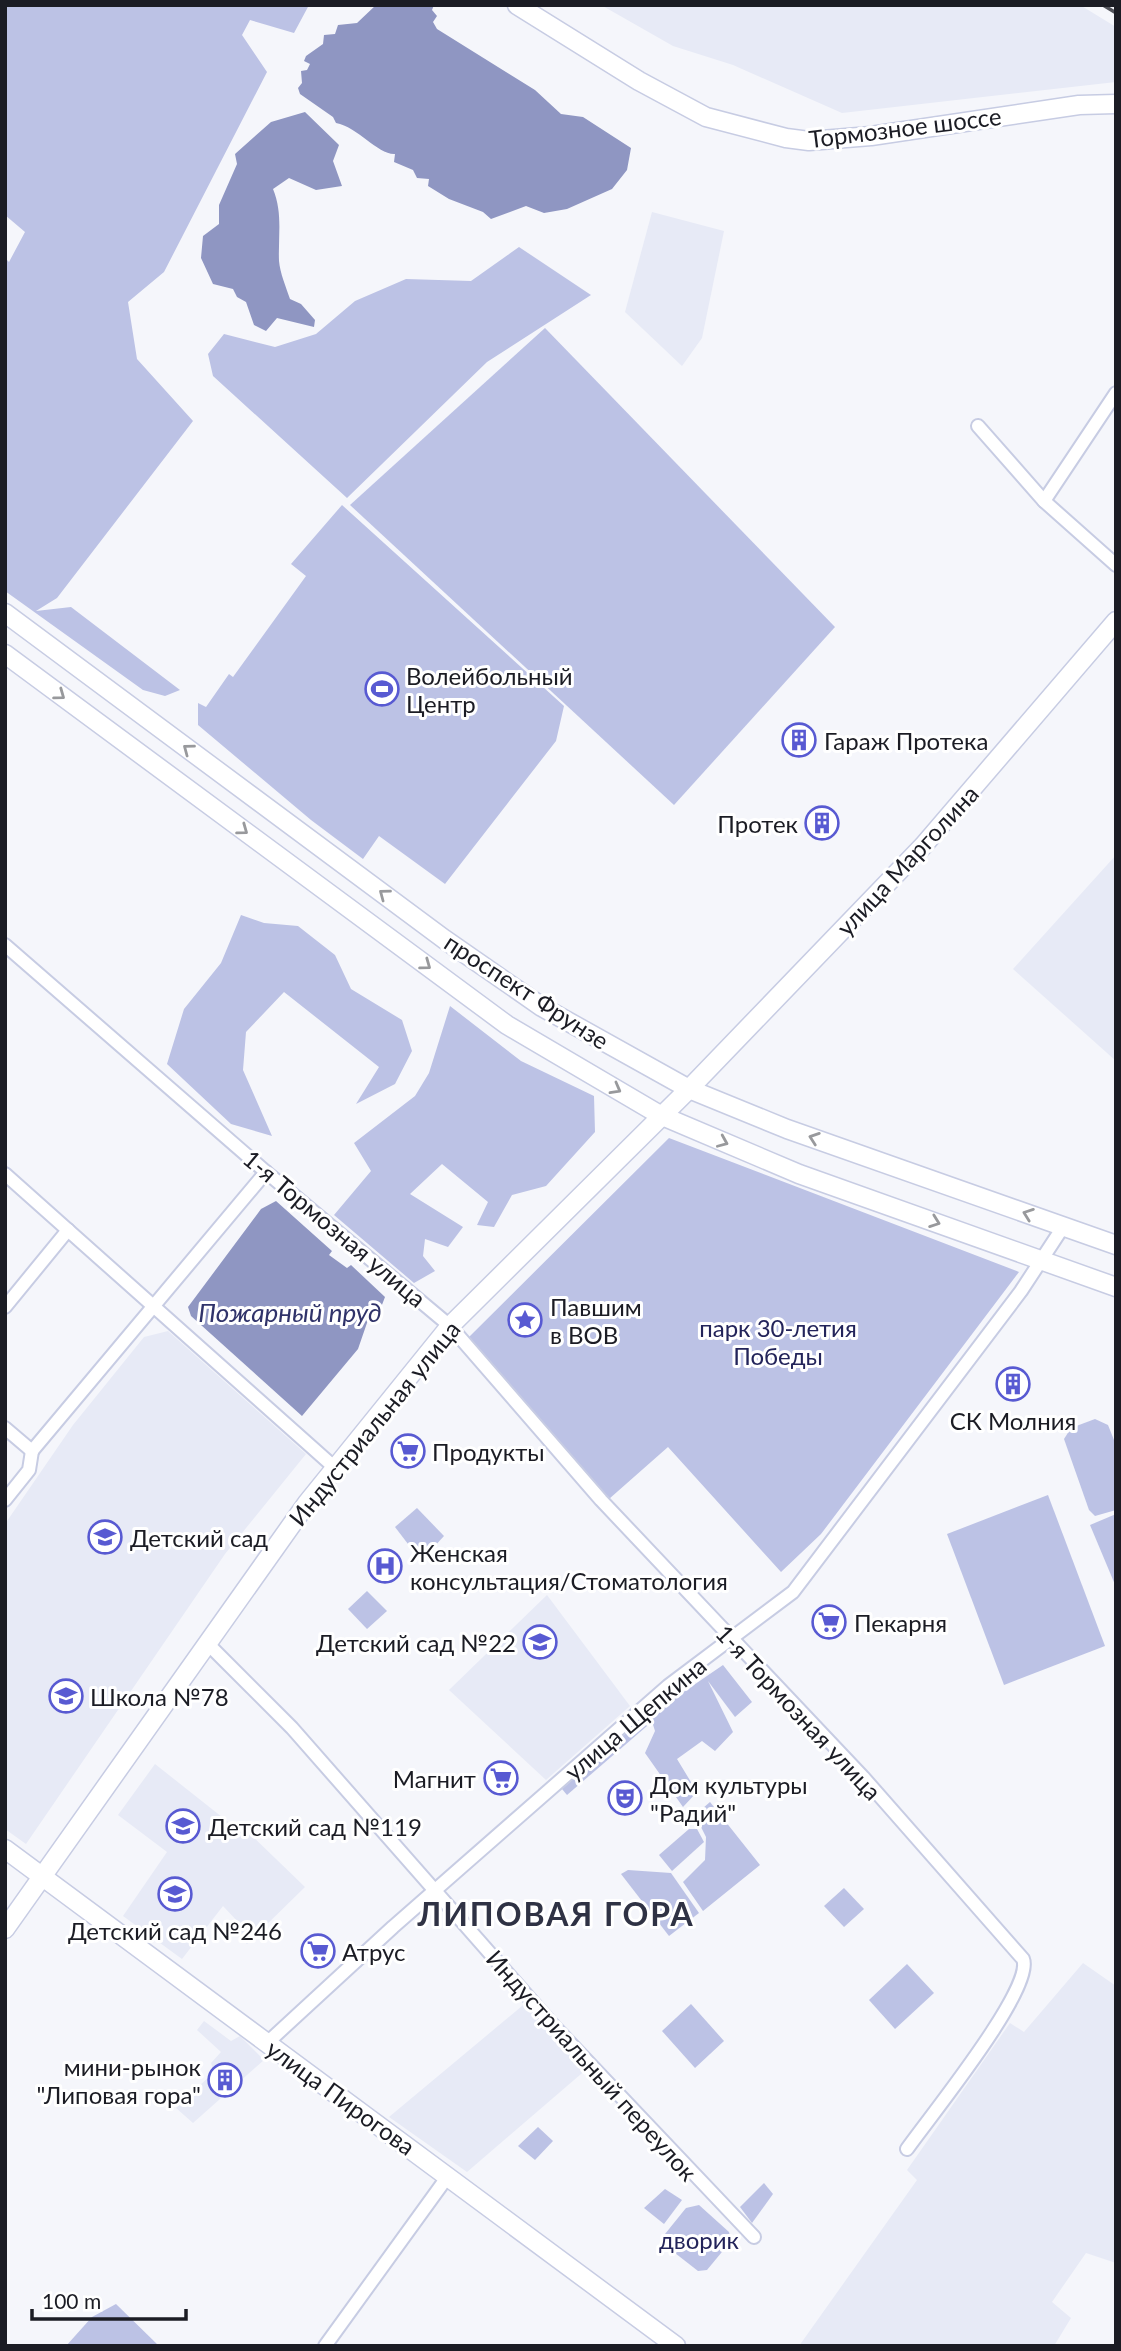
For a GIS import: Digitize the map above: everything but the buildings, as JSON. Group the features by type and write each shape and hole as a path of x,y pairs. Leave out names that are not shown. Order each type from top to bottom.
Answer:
{"street":[{"name":"Тормозное шоссе","path":"517,5 639,81 706,117 808,142 870,136 1079,105 1116,104"},
{"path":"1044,501 1116,393"},
{"path":"978,426 1044,501 1116,565"},
{"name":"проспект Фрунзе","path":"5,613 444,939 542,1007 688,1089 788,1129 1116,1245"},
{"name":"улица Марголина","path":"688,1089 923,846 1116,621"},
{"name":"проспект Фрунзе","path":"5,654 507,1025 660,1115 799,1174 1116,1287"},
{"name":"1-я Тормозная улица","path":"5,945 266,1172 450,1326 601,1500 863,1777 1026,1965 1008,2008 992,2033 906,2148"},
{"name":"Индустриальная улица","path":"5,1929 206,1642 334,1467 450,1326 688,1089"},
{"path":"5,1500 29,1470 32,1451 266,1172"},
{"path":"5,1174 334,1467"},
{"name":"улица Щепкина","path":"267,2043 435,1890 668,1686 793,1592 888,1470 1043,1261 1063,1227"},
{"path":"6,1306 68,1230"},
{"path":"5,1428 32,1451"},
{"name":"Индустриальный переулок","path":"206,1642 292,1728 604,2082 754,2237"},
{"name":"улица Пирогова","path":"5,1849 676,2346"},
{"path":"325,2346 448,2176"}],"shaded area":[{"path":"601,5 1080,5 1116,27 1116,82 842,113 733,65 673,46"},
{"path":"652,212 724,231 702,338 682,366 625,312"},
{"path":"1116,855 1116,1061 1013,969"},
{"path":"168,1331 306,1454 225,1554 26,1844 5,1829 5,1524 73,1425 144,1337"},
{"name":"Детский сад №22","path":"547,1595 630,1706 546,1780 449,1690"},
{"path":"155,1764 246,1836 250,1834 305,1887 247,1944 232,1931 239,1923 223,1906 182,1959 123,1916 167,1852 118,1815"},
{"path":"1083,1963 1116,1986 1116,2263 1086,2253 1052,2302 1071,2318 1054,2346 799,2346 917,2180 907,2170 1010,2023 1024,2032"},
{"path":"528,2001 588,2068 467,2172 389,2117"},
{"name":"мини-рынок \"Липовая гора\"","path":"204,2021 231,2041 240,2036 264,2060 193,2123 176,2108 214,2072 211,2063 221,2052 197,2030"}],"green space":[{"path":"5,5 309,5 294,33 250,20 242,35 267,72 164,272 128,302 137,359 193,421 57,598 36,611 71,607 180,690 165,696 143,690 5,591 5,258 9,262 25,232 5,215"},
{"path":"519,247 591,295 487,362 347,498 213,376 208,354 224,334 275,347 316,334 355,301 406,279 471,281"},
{"path":"545,328 835,627 674,805 350,505"},
{"name":"Волейбольный Центр","path":"342,505 564,706 556,741 445,884 379,836 363,859 311,820 198,725 198,703 206,707 229,674 233,677 306,576 291,564"},
{"path":"241,915 264,923 298,926 335,955 351,989 402,1020 412,1051 395,1084 356,1104 379,1067 284,992 246,1032 243,1070 272,1136 231,1124 167,1064 184,1009 221,963"},
{"path":"450,1006 521,1061 594,1096 595,1132 546,1186 512,1195 494,1227 477,1225 488,1202 442,1164 410,1194 463,1227 448,1247 425,1239 423,1256 435,1271 414,1283 334,1215 371,1171 354,1143 415,1096 429,1073"},
{"name":"парк 30-летия Победы","path":"669,1138 1019,1272 821,1534 781,1572 668,1447 609,1499 469,1337"},
{"path":"1095,1419 1108,1425 1116,1445 1116,1510 1095,1516 1089,1510 1064,1439 1071,1428"},
{"path":"1048,1495 1105,1646 1004,1685 947,1534"},
{"path":"417,1508 444,1536 421,1561 395,1527"},
{"path":"1116,1514 1116,1587 1090,1525"},
{"path":"367,1591 387,1611 367,1629 348,1609"},
{"path":"723,1665 752,1702 735,1717 708,1681 733,1732 715,1751 702,1741 677,1759 697,1792 683,1807 645,1753 655,1731 650,1715"},
{"path":"641,1720 647,1726 567,1795 562,1789"},
{"path":"710,1802 760,1865 703,1911 683,1882 705,1860 706,1837 695,1815"},
{"path":"689,1829 697,1829 704,1842 672,1871 659,1855"},
{"path":"628,1870 671,1873 699,1913 669,1936 621,1874"},
{"path":"844,1888 864,1909 844,1927 824,1906"},
{"path":"907,1964 934,1993 895,2029 869,2000"},
{"path":"691,2004 724,2041 695,2068 662,2031"},
{"path":"538,2127 553,2141 535,2160 518,2146"},
{"path":"764,2183 773,2194 752,2223 740,2207"},
{"path":"665,2189 682,2200 664,2224 644,2208"},
{"name":"дворик","path":"699,2205 729,2232 731,2241 707,2270 698,2271 666,2246 665,2234 686,2208"},
{"path":"116,2304 159,2346 66,2346 92,2317"}],"water":[{"path":"376,5 434,5 432,10 437,16 433,22 437,29 535,90 561,114 583,117 631,148 627,170 612,189 567,209 544,213 526,206 491,219 483,212 449,199 428,186 429,179 417,178 413,170 394,162 395,154 382,150 336,123 333,117 300,94 298,88 302,83 301,71 307,70 310,64 304,61 306,56 323,44 324,35 335,34 338,25 357,23"},
{"path":"305,112 339,145 333,161 342,186 316,190 289,178 273,189 279,216 279,261 283,280 290,299 301,304 315,320 314,327 277,318 266,331 254,325 246,302 237,297 233,289 213,284 201,258 203,236 219,224 219,205 237,164 235,154 271,122"},
{"name":"Пожарный пруд","path":"276,1201 332,1251 329,1255 347,1268 351,1265 385,1297 380,1310 368,1320 358,1349 302,1416 191,1316 188,1307 261,1209"}],"railway":[{"path":"1103,5 1116,13"}],"place":[{"name":"Волейбольный Центр","path":"382,689"},
{"name":"Гараж Протека","path":"799,740"},
{"name":"Протек","path":"822,823"},
{"name":"Павшим в ВОВ","path":"525,1320"},
{"name":"СК Молния","path":"1013,1384"},
{"name":"Продукты","path":"408,1451"},
{"name":"Детский сад","path":"105,1537"},
{"name":"Женская консультация/Стоматология","path":"385,1566"},
{"name":"Пекарня","path":"829,1622"},
{"name":"Детский сад №22","path":"540,1642"},
{"name":"Школа №78","path":"66,1696"},
{"name":"Магнит","path":"501,1778"},
{"name":"Дом культуры \"Радий\"","path":"625,1798"},
{"name":"Детский сад №119","path":"183,1826"},
{"name":"Детский сад №246","path":"175,1894"},
{"name":"Атрус","path":"318,1951"},
{"name":"мини-рынок \"Липовая гора\"","path":"225,2080"}],"district":[{"name":"ЛИПОВАЯ ГОРА","path":"556,1913"}]}
